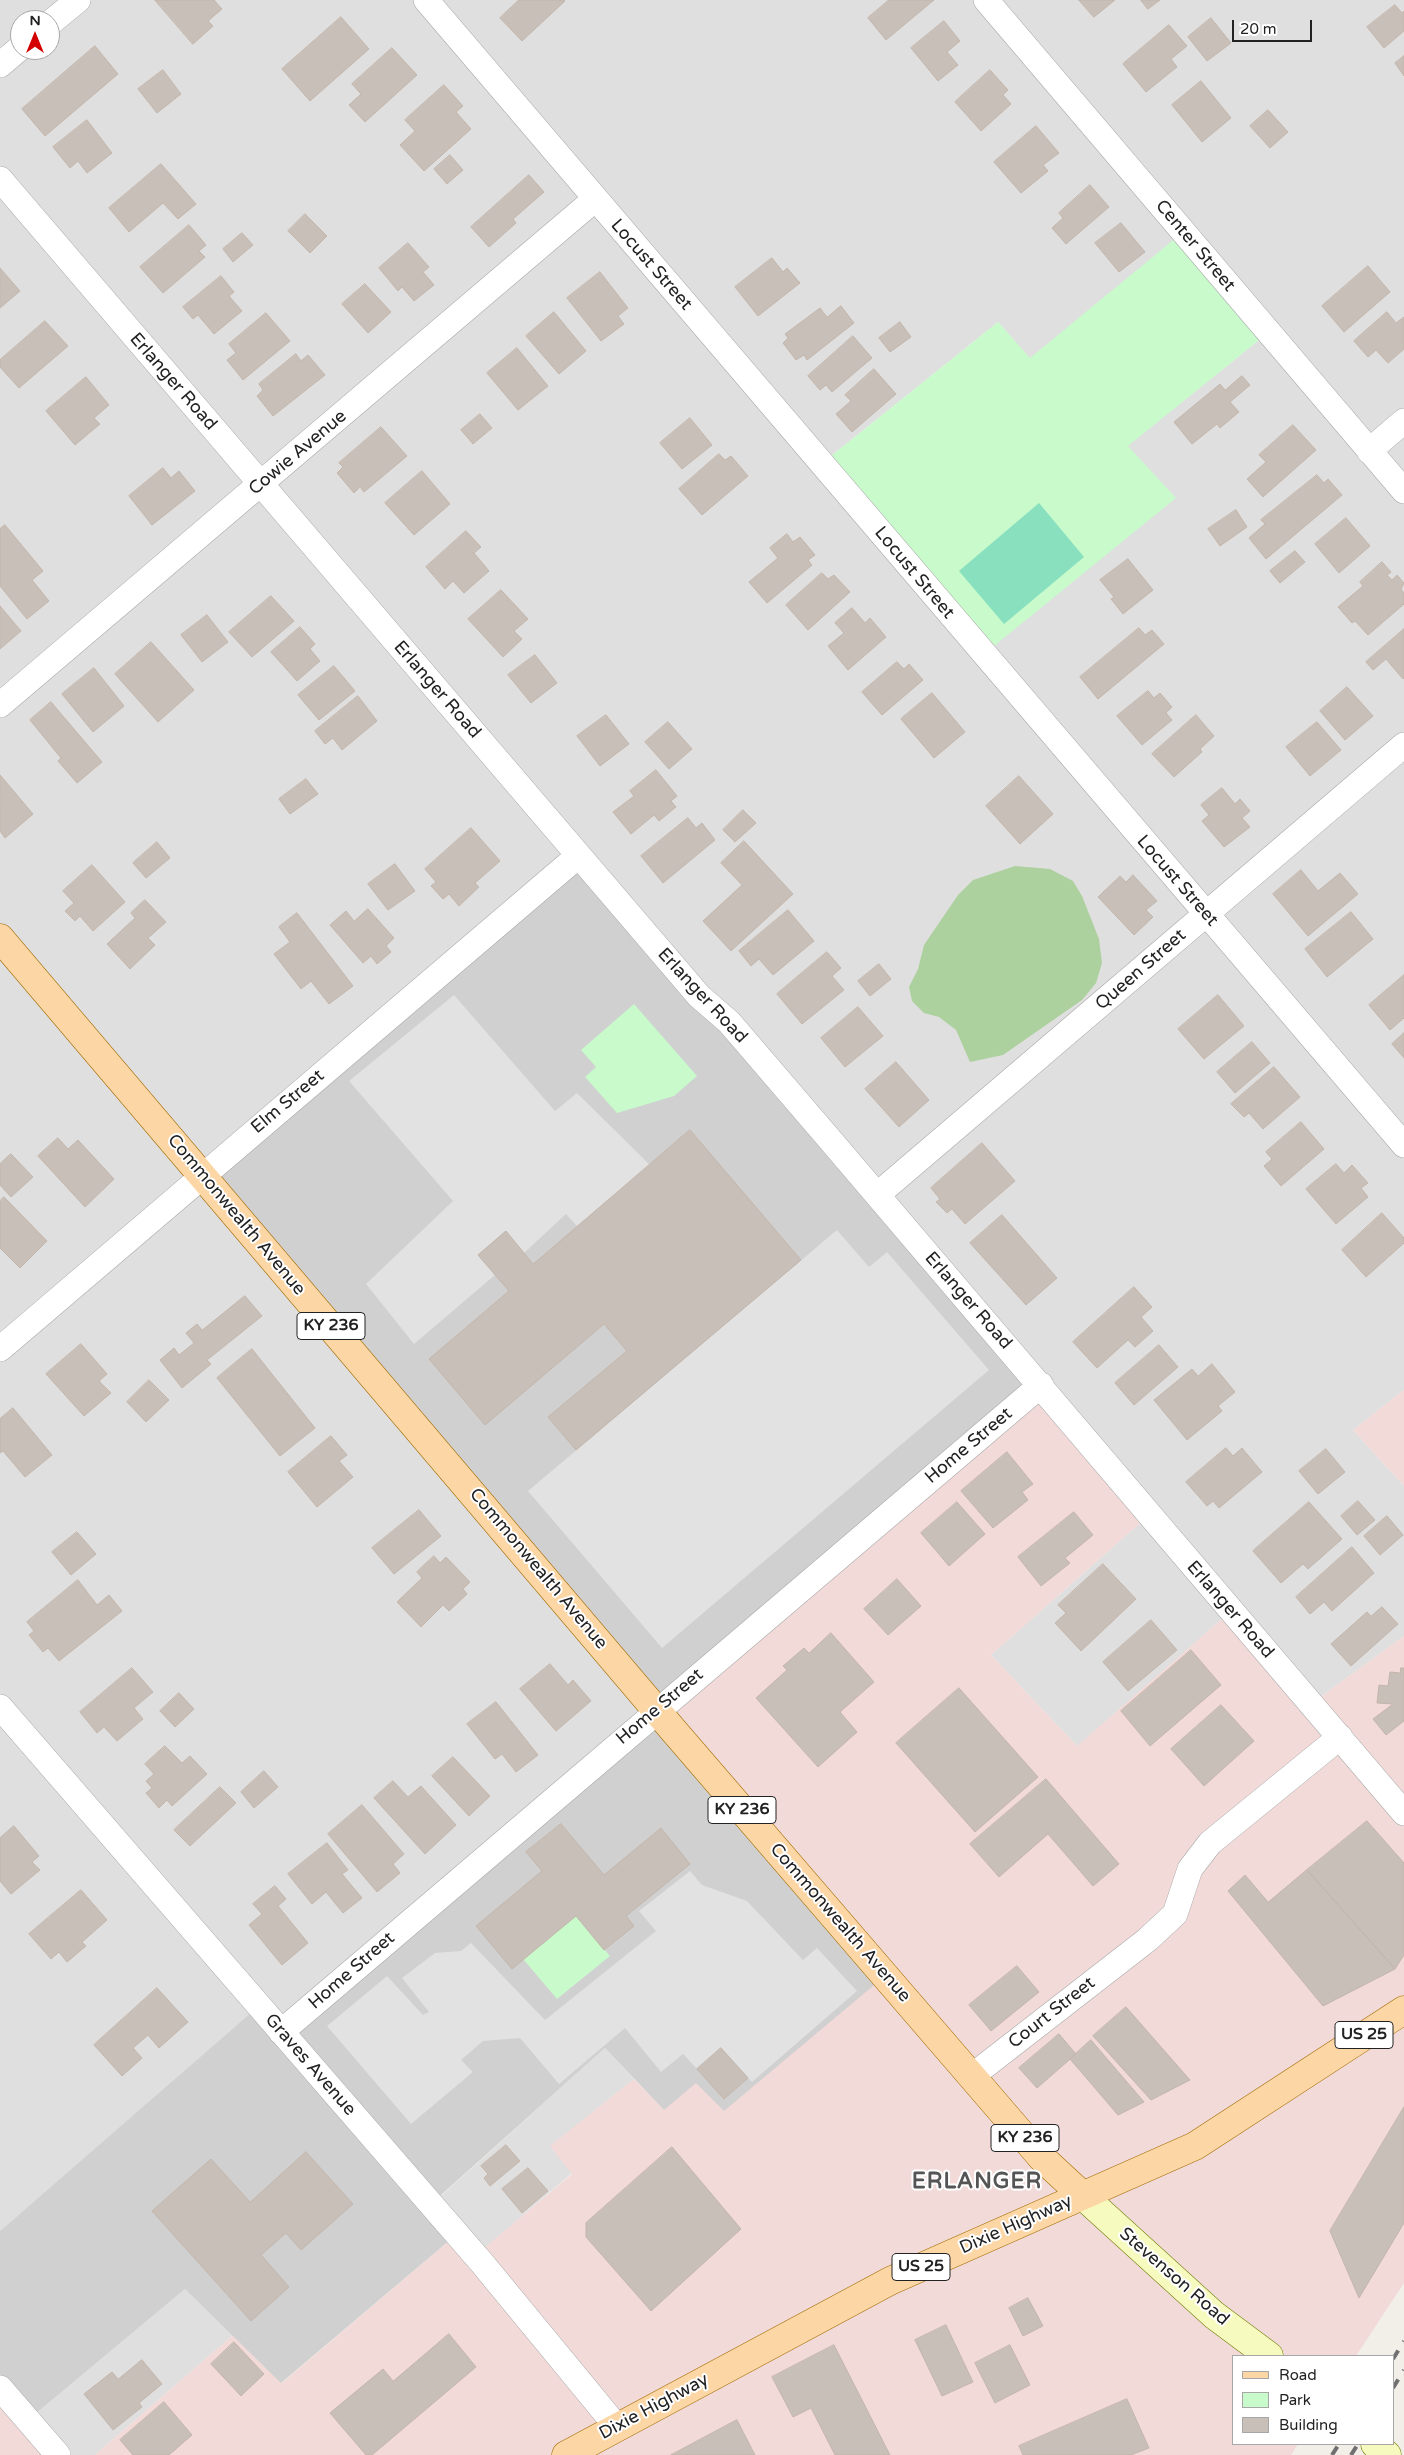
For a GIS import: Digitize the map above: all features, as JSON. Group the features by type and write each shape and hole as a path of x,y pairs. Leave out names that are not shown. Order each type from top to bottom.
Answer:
{"main road":[{"name":"Commonwealth Avenue","path":"0,938 657,1710 1042,2158 1082,2195"},
{"name":"Dixie Highway","path":"566,2455 890,2281 1195,2146 1404,2010"},
{"name":"Stevenson Road","path":"1082,2195 1214,2315 1268,2355"},
{"path":"1375,2445 1387,2455"}],"street":[{"path":"60,15 78,0"},
{"name":"Locust Street","path":"426,0 594,200 1404,1145"},
{"name":"Center Street","path":"986,0 1404,491"},
{"path":"0,65 10,56"},
{"name":"Erlanger Road","path":"0,179 578,856 699,996 729,1022 1041,1385 1149,1515 1404,1813"},
{"name":"Cowie Avenue","path":"0,705 594,200"},
{"path":"1369,451 1404,421"},
{"name":"Queen Street","path":"877,1195 1404,745"},
{"name":"Elm Street","path":"0,1349 578,856"},
{"name":"Home Street","path":"281,2032 1041,1385"},
{"name":"Graves Avenue","path":"0,1707 479,2259 617,2427"},
{"name":"Court Street","path":"972,2076 1133,1950 1175,1914 1190,1869 1210,1843 1340,1737"},
{"path":"0,2388 58,2455"}],"shaded area":[{"path":"0,0 1404,0 1404,1390 1353,1430 1404,1486 1404,1636 1311,1704 1231,1611 1078,1747 991,1655 1149,1515 657,1710 281,2032 259,2007 0,2231","holes":["998,322 1030,359 1269,332 1127,446 1175,498 821,464"]},
{"path":"578,856 1041,1385 657,1710 202,1175"},
{"path":"454,995 555,1111 577,1093 650,1165 577,1226 566,1214 524,1253 505,1231 478,1255 495,1275 414,1344 366,1284 453,1201 349,1081"},
{"path":"837,1230 869,1267 887,1252 989,1370 662,1648 528,1491"},
{"path":"1041,1385 1149,1515 991,1655 1077,1746 1231,1611 1311,1704 1404,1636 1404,2283 1357,2355 1232,2355 1232,2445 1297,2445 1291,2455 95,2455 233,2335 282,2383 457,2234 476,2255 572,2174 550,2146 634,2079 664,2110 657,1710"},
{"path":"1404,1390 1404,1486 1353,1430"},
{"path":"657,1710 886,1975 724,2111 696,2083 664,2110 605,2048 431,2204 457,2234 281,2383 185,2289 28,2420 0,2388 0,2231 259,2006 281,2031"},
{"path":"690,1871 702,1885 747,1901 803,1960 817,1948 857,1991 752,2082 721,2048 697,2069 683,2054 661,2072 625,2028 559,2084 520,2038 483,2041 461,2060 473,2072 411,2124 327,2026 387,1976 423,2015 429,2012 402,1978 435,1953 461,1951 471,1943 545,2020 656,1931 639,1911"},
{"path":"605,2048 634,2079 551,2146 572,2173 476,2256 431,2205"},
{"path":"185,2289 233,2335 95,2455 58,2455 28,2420"},
{"path":"0,2389 58,2455 0,2455"}],"green space":[{"path":"1183,232 1269,332 1128,446 1176,498 983,655 821,464 998,322 1030,358"},
{"path":"1039,503 1084,557 1004,624 959,571"},
{"path":"1015,866 1050,869 1073,881 1082,896 1099,939 1102,963 1096,983 1082,1000 1003,1055 970,1062 956,1030 939,1017 924,1013 912,1001 909,987 918,969 924,945 958,895 973,880"},
{"path":"634,1004 697,1076 674,1096 617,1113 585,1077 596,1067 581,1050"},
{"path":"576,1916 610,1956 557,1999 523,1959"}],"building":[{"path":"155,0 214,0 222,9 208,21 213,26 193,44"},
{"path":"519,0 565,1 522,41 500,18"},
{"path":"889,0 934,0 886,40 868,18"},
{"path":"1079,0 1115,0 1094,17"},
{"path":"1141,0 1160,0 1148,9"},
{"path":"1395,5 1402,13 1404,11 1404,31 1384,48 1367,27"},
{"path":"341,17 369,49 310,101 282,69"},
{"path":"1211,18 1231,43 1207,61 1188,37"},
{"path":"944,21 960,41 947,52 958,65 938,81 911,48"},
{"path":"1169,25 1187,46 1171,59 1177,67 1146,92 1123,64"},
{"path":"95,46 118,74 45,136 22,109"},
{"path":"392,48 417,75 365,122 349,105 361,94 352,84"},
{"path":"1404,56 1404,76 1395,63"},
{"path":"163,70 181,94 157,113 138,89"},
{"path":"990,70 1008,90 1003,95 1011,104 981,131 955,102"},
{"path":"1201,81 1231,118 1202,142 1172,105"},
{"path":"444,85 463,106 456,112 471,129 424,171 400,145 415,131 405,120"},
{"path":"1268,110 1288,132 1270,148 1250,126"},
{"path":"87,120 112,153 87,173 78,161 70,168 53,147"},
{"path":"1036,126 1059,153 1043,165 1048,171 1021,193 994,162"},
{"path":"450,155 463,170 447,184 434,169"},
{"path":"161,164 196,204 178,219 163,203 129,232 109,208"},
{"path":"529,175 544,192 513,219 516,223 489,247 471,227"},
{"path":"1090,185 1109,207 1066,244 1052,228 1063,218 1059,213"},
{"path":"305,214 327,236 310,253 288,231"},
{"path":"1121,223 1145,252 1119,272 1095,243"},
{"path":"189,225 206,245 199,251 205,257 163,293 140,267"},
{"path":"242,233 253,245 233,262 223,249"},
{"path":"408,243 429,267 423,272 434,285 414,301 402,287 398,291 379,268"},
{"path":"772,258 783,272 787,268 800,283 758,316 735,287"},
{"path":"1368,266 1390,292 1344,332 1322,306"},
{"path":"0,268 20,291 0,308"},
{"path":"600,272 628,308 618,316 624,324 601,341 567,298"},
{"path":"221,276 234,292 229,296 242,311 214,334 198,315 193,319 183,307"},
{"path":"365,284 391,312 368,333 342,304"},
{"path":"841,306 854,323 807,360 804,355 796,360 783,343 788,338 785,334 820,308 827,317"},
{"path":"554,312 586,351 559,374 526,336"},
{"path":"1387,312 1396,323 1404,317 1404,349 1388,363 1376,350 1368,357 1354,341"},
{"path":"266,313 290,341 243,380 227,360 236,353 229,344"},
{"path":"45,321 68,346 19,388 0,367 0,360"},
{"path":"900,322 911,337 890,352 879,338"},
{"path":"853,336 872,358 832,392 826,385 820,390 808,376"},
{"path":"517,348 548,386 518,410 487,373"},
{"path":"296,354 301,361 308,355 325,375 273,416 257,396 263,390 259,384"},
{"path":"874,369 896,394 852,432 836,414 851,401 845,395"},
{"path":"1242,376 1250,385 1230,402 1239,412 1220,428 1217,424 1192,444 1174,422 1220,384 1225,390"},
{"path":"86,377 109,405 94,418 100,424 75,445 46,411"},
{"path":"480,414 492,428 473,444 461,430"},
{"path":"690,418 712,445 682,469 660,443"},
{"path":"1293,425 1316,450 1263,497 1247,479 1266,462 1259,455"},
{"path":"381,427 407,456 364,492 360,487 354,493 337,473 343,467 339,463"},
{"path":"719,454 725,460 731,456 748,476 702,515 679,489"},
{"path":"163,468 171,478 179,471 195,491 152,525 129,496"},
{"path":"422,471 450,504 414,535 385,503"},
{"path":"1317,475 1324,483 1328,479 1342,495 1266,559 1249,538 1265,524 1261,520"},
{"path":"1236,510 1247,527 1220,546 1208,529"},
{"path":"1346,518 1370,546 1339,573 1315,544"},
{"path":"5,525 43,571 32,580 49,601 27,619 0,586 0,529"},
{"path":"466,531 481,547 474,553 489,571 464,593 453,581 445,589 426,567"},
{"path":"787,534 793,542 800,537 815,555 808,560 812,565 767,603 749,582 778,558 770,548"},
{"path":"1295,551 1305,562 1280,583 1270,571"},
{"path":"1128,559 1153,590 1123,614 1111,599 1114,597 1100,580"},
{"path":"1382,562 1391,572 1387,575 1392,580 1397,575 1404,583 1401,589 1404,593 1404,604 1368,635 1355,621 1352,623 1338,607 1363,586 1360,582"},
{"path":"822,573 828,579 834,575 850,592 808,630 786,605"},
{"path":"501,590 528,619 514,631 522,639 503,657 468,619"},
{"path":"271,596 294,621 252,657 229,632"},
{"path":"0,606 21,631 0,649"},
{"path":"852,608 865,623 870,618 886,637 848,670 828,646 844,633 835,623"},
{"path":"207,615 228,642 202,662 181,635"},
{"path":"300,627 315,644 310,649 320,661 297,681 271,652"},
{"path":"1139,628 1145,635 1152,630 1164,644 1098,699 1080,677"},
{"path":"1404,629 1404,678 1386,659 1373,670 1366,662"},
{"path":"151,642 194,690 158,722 115,674"},
{"path":"535,655 557,683 531,703 508,675"},
{"path":"897,662 904,669 909,664 923,680 882,715 862,692"},
{"path":"334,666 355,691 319,720 298,695"},
{"path":"94,668 124,706 93,732 62,694"},
{"path":"1347,687 1373,716 1345,740 1320,711"},
{"path":"1148,691 1154,698 1160,693 1172,707 1166,713 1172,720 1142,745 1117,716"},
{"path":"932,693 965,732 934,758 901,719"},
{"path":"358,696 377,721 342,750 333,738 325,744 315,731"},
{"path":"51,702 102,762 77,783 58,761 61,758 30,720"},
{"path":"606,715 629,744 600,766 577,736"},
{"path":"1196,715 1214,736 1200,749 1202,752 1174,777 1152,754"},
{"path":"668,722 692,749 669,769 645,742"},
{"path":"1317,722 1341,750 1310,776 1286,747"},
{"path":"656,770 677,796 671,801 676,807 659,821 654,815 631,834 613,812 634,796 630,791"},
{"path":"0,775 33,814 5,838 0,831"},
{"path":"1019,776 1053,814 1020,844 986,806"},
{"path":"306,779 318,794 290,814 279,799"},
{"path":"1222,788 1235,804 1240,799 1250,811 1242,818 1250,827 1224,847 1202,821 1209,815 1201,805"},
{"path":"743,810 756,823 735,842 723,830"},
{"path":"688,818 696,828 702,823 715,840 663,883 641,856"},
{"path":"471,828 500,861 475,883 479,887 459,906 449,894 443,899 431,886 436,882 425,869"},
{"path":"744,841 793,894 731,951 703,921 742,885 721,863"},
{"path":"157,842 170,858 146,878 133,863"},
{"path":"395,864 415,891 388,910 368,884"},
{"path":"92,865 125,902 93,931 80,916 75,921 65,911 74,903 63,891"},
{"path":"1301,870 1318,891 1340,873 1358,894 1308,936 1273,894"},
{"path":"1133,875 1157,901 1146,910 1153,917 1134,935 1098,897 1120,876 1126,882"},
{"path":"145,900 166,922 148,938 155,945 130,969 107,944 135,918 131,913"},
{"path":"368,909 394,938 386,946 391,952 377,964 371,956 363,963 330,925 346,911 354,921"},
{"path":"788,910 814,941 773,975 759,959 751,966 739,951"},
{"path":"1351,912 1373,939 1327,977 1305,949"},
{"path":"297,913 353,986 329,1004 311,981 301,989 274,954 290,942 279,927"},
{"path":"827,952 841,968 832,976 844,990 802,1024 777,994"},
{"path":"879,964 891,979 870,996 858,981"},
{"path":"1404,975 1404,1018 1390,1030 1369,1005"},
{"path":"1218,995 1244,1026 1204,1059 1178,1029"},
{"path":"858,1007 883,1036 845,1067 821,1038"},
{"path":"1404,1033 1404,1058 1392,1044"},
{"path":"1252,1042 1270,1063 1235,1093 1217,1072"},
{"path":"896,1062 929,1100 899,1127 865,1089"},
{"path":"1274,1067 1300,1097 1263,1129 1249,1113 1244,1117 1231,1104"},
{"path":"1301,1122 1324,1149 1281,1186 1264,1166 1272,1159 1266,1152"},
{"path":"690,1130 801,1260 576,1450 548,1417 627,1351 604,1324 485,1425 429,1359 509,1291 478,1255 506,1231 533,1264"},
{"path":"58,1138 68,1149 78,1140 114,1179 85,1207 38,1156"},
{"path":"982,1143 1015,1181 965,1224 952,1209 947,1213 936,1202 940,1199 931,1188"},
{"path":"11,1154 33,1177 11,1197 0,1185 0,1164"},
{"path":"1336,1164 1344,1173 1352,1165 1368,1183 1361,1188 1368,1197 1336,1224 1306,1189"},
{"path":"4,1197 47,1241 20,1268 0,1248 0,1201"},
{"path":"1382,1213 1404,1238 1404,1243 1366,1277 1342,1250"},
{"path":"1002,1215 1057,1278 1026,1305 970,1243"},
{"path":"1134,1287 1152,1307 1141,1317 1153,1331 1135,1347 1128,1340 1097,1368 1073,1342"},
{"path":"245,1296 262,1316 207,1360 211,1364 182,1388 160,1360 174,1348 179,1355 194,1343 186,1333 197,1324 202,1330"},
{"path":"81,1344 107,1374 99,1381 111,1393 84,1416 46,1374"},
{"path":"1159,1345 1178,1367 1134,1405 1115,1383"},
{"path":"252,1349 315,1428 280,1456 217,1378"},
{"path":"1212,1364 1235,1392 1218,1406 1222,1411 1187,1440 1154,1400 1192,1369 1198,1376"},
{"path":"149,1380 169,1400 146,1422 127,1402"},
{"path":"13,1408 52,1455 25,1477 3,1451 0,1453 0,1419"},
{"path":"331,1436 347,1455 339,1461 353,1477 317,1507 288,1472"},
{"path":"1226,1448 1233,1456 1242,1448 1262,1472 1219,1508 1213,1501 1207,1506 1186,1482"},
{"path":"1326,1449 1345,1472 1318,1494 1299,1471"},
{"path":"1007,1452 1033,1484 1022,1492 1028,1500 993,1528 961,1491"},
{"path":"1358,1501 1375,1520 1357,1535 1341,1516"},
{"path":"957,1502 985,1534 949,1566 921,1533"},
{"path":"1309,1502 1342,1539 1308,1569 1303,1564 1281,1583 1253,1551"},
{"path":"419,1510 441,1536 394,1574 372,1548"},
{"path":"1074,1512 1093,1535 1065,1558 1070,1563 1041,1586 1018,1557"},
{"path":"1387,1516 1403,1535 1380,1555 1364,1536"},
{"path":"77,1532 96,1554 71,1575 52,1552"},
{"path":"1352,1547 1374,1573 1332,1611 1324,1602 1310,1614 1296,1597"},
{"path":"434,1556 440,1563 446,1557 470,1582 463,1589 467,1594 449,1611 443,1605 421,1627 397,1602 422,1578 417,1572"},
{"path":"1103,1564 1136,1599 1081,1651 1055,1623 1066,1613 1058,1605"},
{"path":"897,1579 921,1606 888,1635 864,1609"},
{"path":"78,1580 97,1605 109,1595 122,1611 59,1661 48,1648 43,1652 29,1635 34,1631 27,1622"},
{"path":"1382,1607 1398,1624 1351,1666 1331,1644 1367,1612 1371,1616"},
{"path":"1151,1620 1177,1650 1128,1691 1103,1662"},
{"path":"831,1633 874,1682 840,1712 857,1732 818,1767 756,1698 787,1670 783,1666 804,1648 809,1653"},
{"path":"1191,1650 1221,1685 1150,1746 1121,1711"},
{"path":"550,1664 568,1685 573,1680 591,1701 556,1731 520,1689"},
{"path":"132,1668 153,1692 134,1708 143,1719 117,1741 104,1727 97,1733 80,1712"},
{"path":"1401,1668 1404,1668 1404,1721 1386,1735 1373,1719 1393,1704 1377,1703 1379,1685 1388,1686 1390,1672 1400,1673"},
{"path":"959,1688 1038,1777 975,1832 896,1743"},
{"path":"179,1693 194,1709 175,1727 160,1711"},
{"path":"496,1702 538,1755 516,1772 502,1754 495,1759 467,1724"},
{"path":"1221,1705 1254,1741 1204,1786 1171,1749"},
{"path":"165,1746 182,1763 190,1756 207,1774 172,1806 167,1800 159,1808 146,1793 152,1788 146,1781 154,1774 145,1764"},
{"path":"453,1757 490,1796 469,1816 432,1776"},
{"path":"264,1771 278,1787 254,1808 241,1792"},
{"path":"1046,1779 1119,1864 1093,1886 1048,1834 999,1877 970,1844"},
{"path":"393,1781 408,1797 421,1786 456,1825 425,1854 374,1798"},
{"path":"220,1787 236,1803 190,1846 174,1830"},
{"path":"362,1805 404,1854 393,1864 400,1873 377,1892 328,1834"},
{"path":"1367,1821 1404,1863 1404,1955 1395,1969 1307,1870"},
{"path":"561,1824 604,1875 661,1828 690,1864 626,1916 634,1926 604,1950 576,1916 512,1969 476,1926 542,1871 526,1852"},
{"path":"14,1826 39,1856 32,1862 40,1870 11,1894 0,1881 0,1838"},
{"path":"327,1843 348,1870 342,1874 362,1898 343,1913 326,1892 312,1904 288,1874"},
{"path":"1307,1870 1395,1969 1323,2006 1228,1891 1245,1875 1268,1902"},
{"path":"275,1886 286,1899 278,1906 308,1943 282,1965 249,1925 262,1914 253,1904"},
{"path":"81,1890 107,1920 82,1942 86,1946 67,1962 59,1952 51,1959 29,1934"},
{"path":"1017,1966 1039,1992 991,2031 969,2005"},
{"path":"157,1988 188,2022 159,2048 148,2035 133,2048 142,2058 122,2076 94,2045"},
{"path":"1126,2007 1190,2080 1151,2100 1093,2036"},
{"path":"1059,2034 1076,2054 1037,2088 1019,2068"},
{"path":"1091,2040 1144,2102 1118,2115 1070,2059"},
{"path":"721,2048 748,2078 724,2099 697,2069"},
{"path":"1404,2107 1404,2223 1359,2298 1330,2231"},
{"path":"506,2145 520,2161 490,2186 484,2178 488,2174 481,2166"},
{"path":"672,2147 741,2229 651,2311 586,2237 586,2223"},
{"path":"306,2152 353,2204 301,2250 286,2233 261,2255 289,2287 251,2321 152,2211 211,2159 250,2202"},
{"path":"528,2168 548,2191 522,2213 502,2189"},
{"path":"1028,2298 1043,2326 1023,2336 1009,2308"},
{"path":"946,2325 973,2382 942,2396 915,2340"},
{"path":"449,2334 476,2367 372,2455 366,2455 330,2413 383,2369 393,2381"},
{"path":"234,2342 264,2374 241,2396 211,2364"},
{"path":"834,2345 890,2455 835,2455 811,2408 793,2417 772,2377"},
{"path":"1010,2345 1030,2385 995,2403 975,2363"},
{"path":"142,2360 162,2384 139,2403 142,2407 113,2430 84,2394 112,2372 118,2379"},
{"path":"1127,2399 1149,2448 1131,2455 1023,2455 1019,2446"},
{"path":"164,2402 192,2435 169,2455 133,2455 120,2440"},
{"path":"737,2420 755,2455 671,2455"}],"railway":[{"path":"1394,2357 1404,2341"},
{"path":"1394,2386 1404,2370"},
{"path":"1332,2455 1338,2445"},
{"path":"1351,2455 1357,2445"}],"district":[{"name":"ERLANGER","path":"977,2182"}]}
